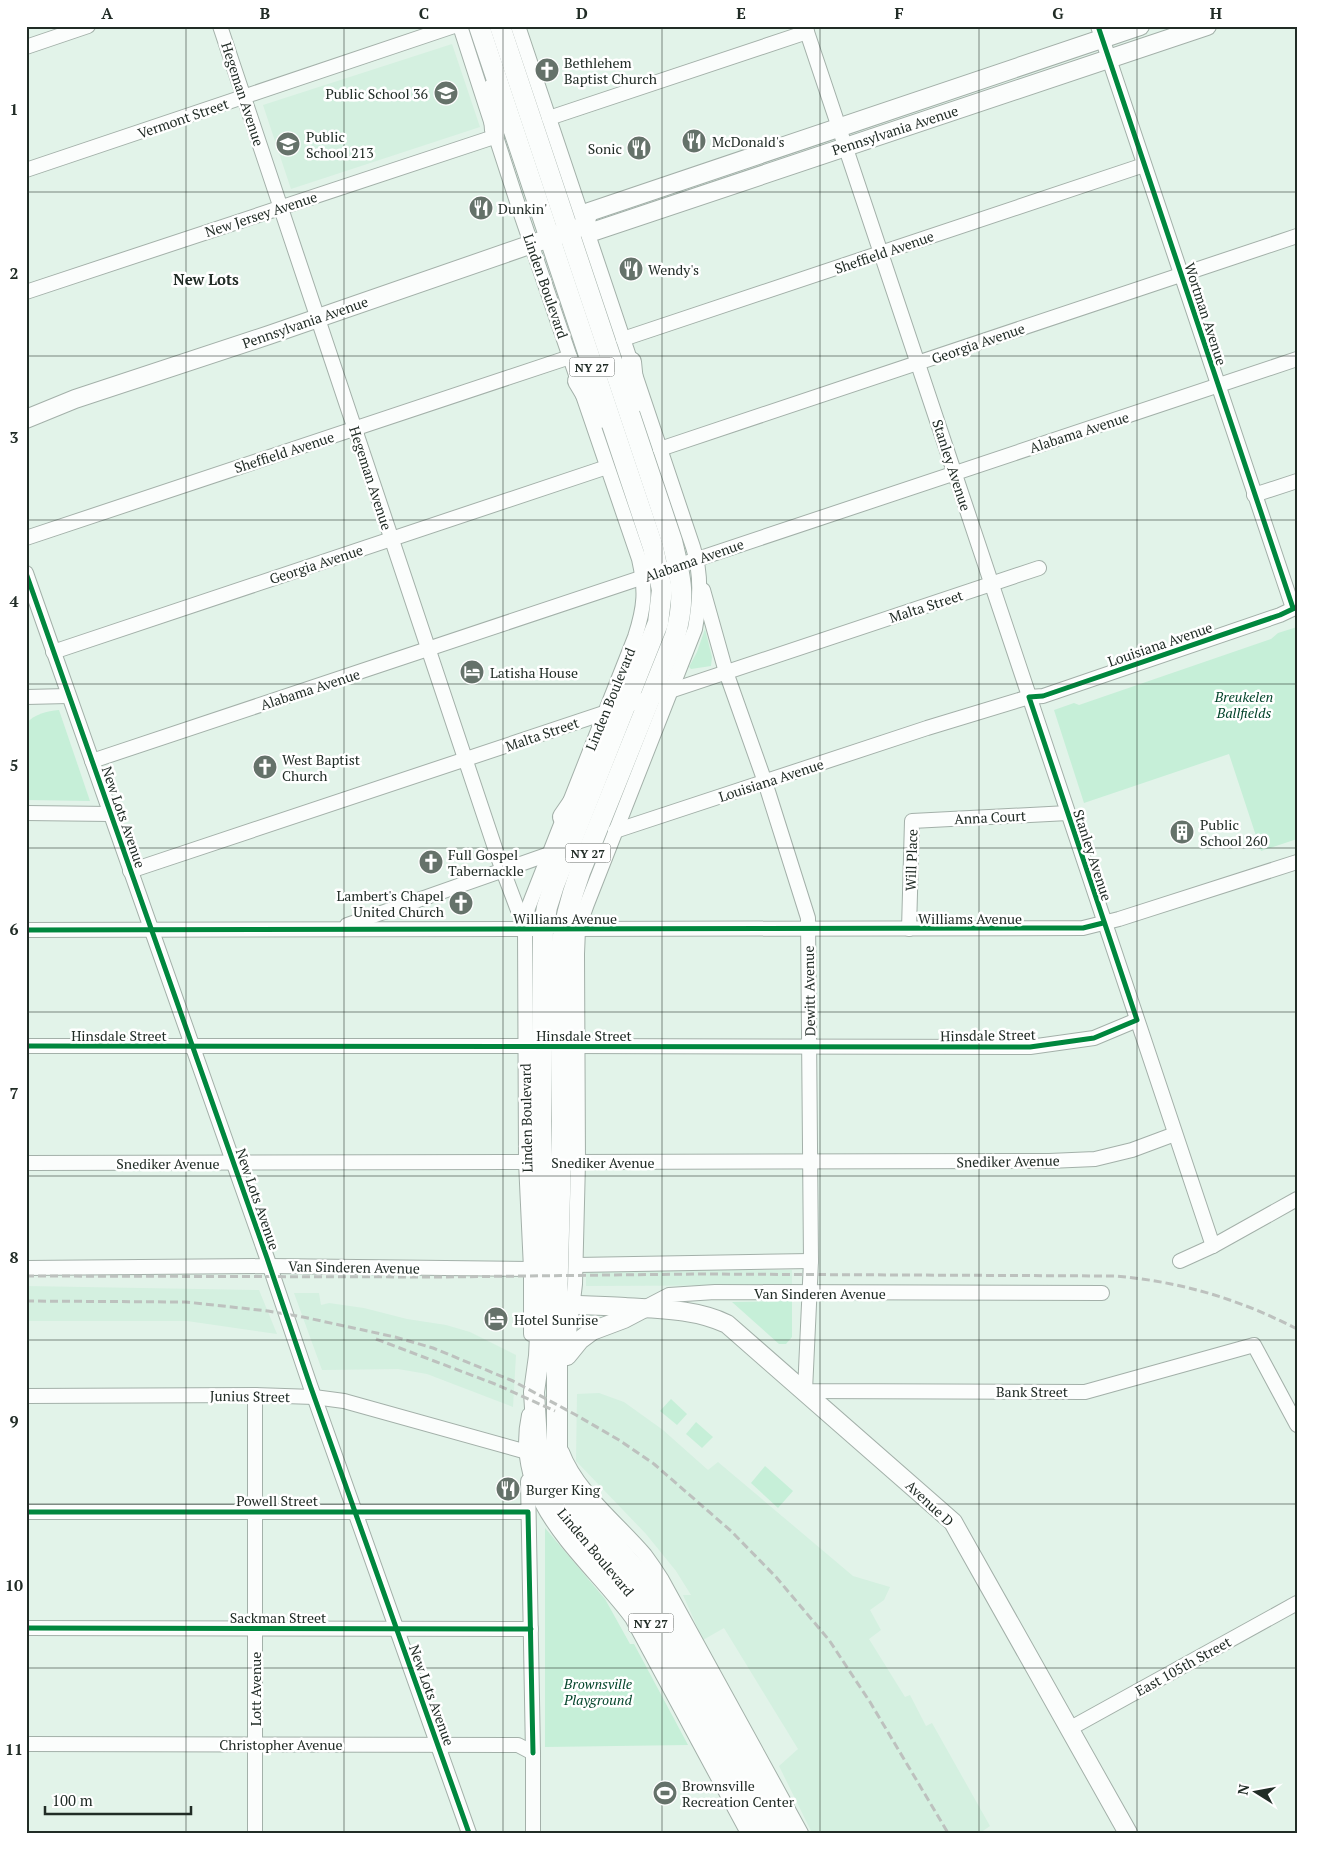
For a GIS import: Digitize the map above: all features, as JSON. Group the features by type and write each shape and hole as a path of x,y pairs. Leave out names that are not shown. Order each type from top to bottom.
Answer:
{"highway":[{"name":"Linden Boulevard","path":"479,26 540,242 614,460 660,572 662,590 658,623 554,884 547,907 552,929 561,949 569,1046 570,1162 557,1305 557,1459 564,1481 579,1505 645,1580 659,1602 761,1786 783,1833"},
{"name":"Linden Boulevard","path":"500,26 577,229 639,442 672,541 660,572"},
{"path":"491,64 496,133"},
{"path":"630,362 639,442"},
{"path":"578,381 614,460"},
{"name":"Linden Boulevard","path":"660,572 682,588 680,618 675,636 580,872 569,905 552,929 534,1046 534,1162 557,1305 539,1356 534,1392 538,1457 545,1483 553,1500 566,1518 624,1583 642,1608 757,1817 763,1833"},
{"path":"563,817 606,755"}],"main road":[{"name":"Pennsylvania Avenue","path":"577,229 589,212 839,128 1100,32 1140,26"},
{"name":"Pennsylvania Avenue","path":"26,419 75,399 577,229 596,230 1207,26"},
{"path":"557,1305 644,1308"},
{"path":"567,1356 580,1340 592,1330 624,1319 644,1308"},
{"name":"Avenue D","path":"644,1308 686,1312 709,1317 727,1324 953,1522 1128,1833"}],"street":[{"path":"26,47 88,26"},
{"name":"Hegeman Avenue","path":"220,26 502,870 552,929"},
{"name":"Vermont Street","path":"26,170 454,26"},
{"name":"Linden Boulevard","path":"460,26 496,133 540,242 578,381"},
{"name":"Linden Boulevard","path":"518,26 549,118 577,229 623,339 697,560 700,577 695,629 587,904 552,929 528,908 640,621 645,599 660,572"},
{"path":"549,118 806,29"},
{"name":"Stanley Avenue","path":"806,29 1212,1246"},
{"name":"Wortman Avenue","path":"1100,32 1254,495 1295,608"},
{"name":"New Jersey Avenue","path":"26,292 281,208 496,133"},
{"name":"Sheffield Avenue","path":"623,339 1144,165"},
{"name":"Georgia Avenue","path":"660,449 1297,236"},
{"name":"Sheffield Avenue","path":"26,538 570,357"},
{"name":"Alabama Avenue","path":"92,761 1297,359"},
{"name":"Georgia Avenue","path":"53,652 391,539 614,460"},
{"path":"1254,495 1297,481"},
{"name":"Malta Street","path":"130,871 1039,568"},
{"name":"Dewitt Avenue","path":"700,577 726,672 765,782 808,918 810,1261 805,1391"},
{"name":"New Lots Avenue","path":"27,579 469,1833"},
{"name":"Louisiana Avenue","path":"616,831 1029,696 1044,696 1280,615 1295,608"},
{"path":"26,697 68,696"},
{"path":"26,813 111,814"},
{"name":"Anna Court","path":"912,820 1068,813"},
{"name":"Will Place","path":"909,929 912,820"},
{"path":"337,929 549,854"},
{"name":"Williams Avenue","path":"26,930 1083,928 1120,919 1297,862"},
{"name":"Hinsdale Street","path":"26,1046 1030,1047 1094,1038 1137,1020"},
{"name":"Snediker Avenue","path":"26,1163 1049,1161 1095,1159 1132,1150 1175,1134"},
{"name":"Linden Boulevard","path":"534,1162 531,1268 531,1337 534,1392 526,1426 527,1459 536,1492 550,1520 632,1618 748,1833"},
{"name":"Linden Boulevard","path":"557,1385 567,1356 557,1305 576,1265 570,1162"},
{"path":"1180,1262 1297,1199"},
{"path":"576,1265 810,1261"},
{"name":"Van Sinderen Avenue","path":"26,1268 270,1266 531,1268"},
{"name":"Van Sinderen Avenue","path":"644,1308 663,1297 674,1294 1102,1292"},
{"name":"Bank Street","path":"805,1391 1085,1392 1254,1345 1297,1425"},
{"name":"Junius Street","path":"26,1396 254,1395 314,1397 344,1401 527,1459"},
{"name":"Lott Avenue","path":"254,1395 255,1833"},
{"name":"Linden Boulevard","path":"556,1435 565,1460 590,1497 645,1555 662,1580 801,1833"},
{"path":"527,1459 533,1833"},
{"name":"Powell Street","path":"26,1512 528,1512"},
{"name":"East 105th Street","path":"1069,1729 1297,1603"},
{"name":"Sackman Street","path":"26,1628 531,1629"},
{"name":"Christopher Avenue","path":"26,1744 518,1745 533,1753"}],"shaded area":[{"path":"452,44 480,127 291,189 263,105"},
{"path":"586,1270 792,1270 792,1285 586,1286"},
{"path":"26,1286 259,1290 277,1334 187,1321 26,1321"},
{"path":"294,1293 319,1293 321,1305 329,1303 364,1308 407,1319 446,1325 470,1332 516,1355 513,1407 427,1374 398,1369 322,1370"},
{"path":"599,1393 624,1402 663,1430 708,1470 718,1462 853,1576 890,1587 884,1600 870,1610 881,1630 869,1639 905,1697 910,1695 926,1726 932,1723 990,1826 980,1833 812,1833 779,1766 798,1749 724,1628 703,1640 683,1595 691,1595 676,1571 646,1534 576,1461 577,1394"}],"green space":[{"name":"Breukelen Ballfields","path":"1297,627 1297,839 1261,851 1229,754 1084,803 1054,710 1074,703 1079,705 1271,639 1278,633"},
{"path":"705,629 712,657 711,666 691,669 689,667 697,652"},
{"path":"59,710 90,801 26,800 26,723 41,714"},
{"path":"792,1301 792,1337 786,1344 779,1344 732,1302"},
{"path":"671,1399 687,1414 677,1425 660,1411"},
{"path":"696,1422 713,1437 702,1448 686,1434"},
{"path":"765,1466 793,1491 778,1508 751,1483"},
{"name":"Brownsville Playground","path":"545,1528 605,1599 630,1644 634,1644 688,1745 545,1747"}],"railway":[{"path":"26,1276 439,1277 697,1274 1114,1276 1162,1282 1208,1293 1231,1300 1297,1329"},
{"path":"26,1301 186,1302 268,1311 303,1317 395,1337 433,1348 513,1381 576,1415 619,1440 654,1464 731,1531 776,1577 829,1640 870,1702 948,1833"},
{"path":"376,1339 495,1384 555,1411"}],"cycle path":[{"path":"1098,26 1293,608"},
{"path":"26,573 469,1833"},
{"path":"26,1046 1030,1047 1094,1038 1137,1020 1029,697 1043,696 1280,615 1297,607"},
{"path":"26,930 1083,928 1103,923"},
{"path":"26,1512 528,1512 533,1753"},
{"path":"26,1628 531,1629"}],"place":[{"name":"Bethlehem Baptist Church","path":"547,70"},
{"name":"Public School 36","path":"446,93"},
{"name":"McDonald's","path":"694,141"},
{"name":"Public School 213","path":"288,144"},
{"name":"Sonic","path":"639,148"},
{"name":"Dunkin'","path":"481,208"},
{"name":"Wendy's","path":"631,269"},
{"name":"Latisha House","path":"472,672"},
{"name":"West Baptist Church","path":"265,767"},
{"name":"Public School 260","path":"1182,832"},
{"name":"Full Gospel Tabernackle","path":"431,862"},
{"name":"Lambert's Chapel United Church","path":"461,903"},
{"name":"Hotel Sunrise","path":"496,1319"},
{"name":"Burger King","path":"508,1489"},
{"name":"Brownsville Recreation Center","path":"665,1793"}],"district":[{"name":"New Lots","path":"206,279"}]}
